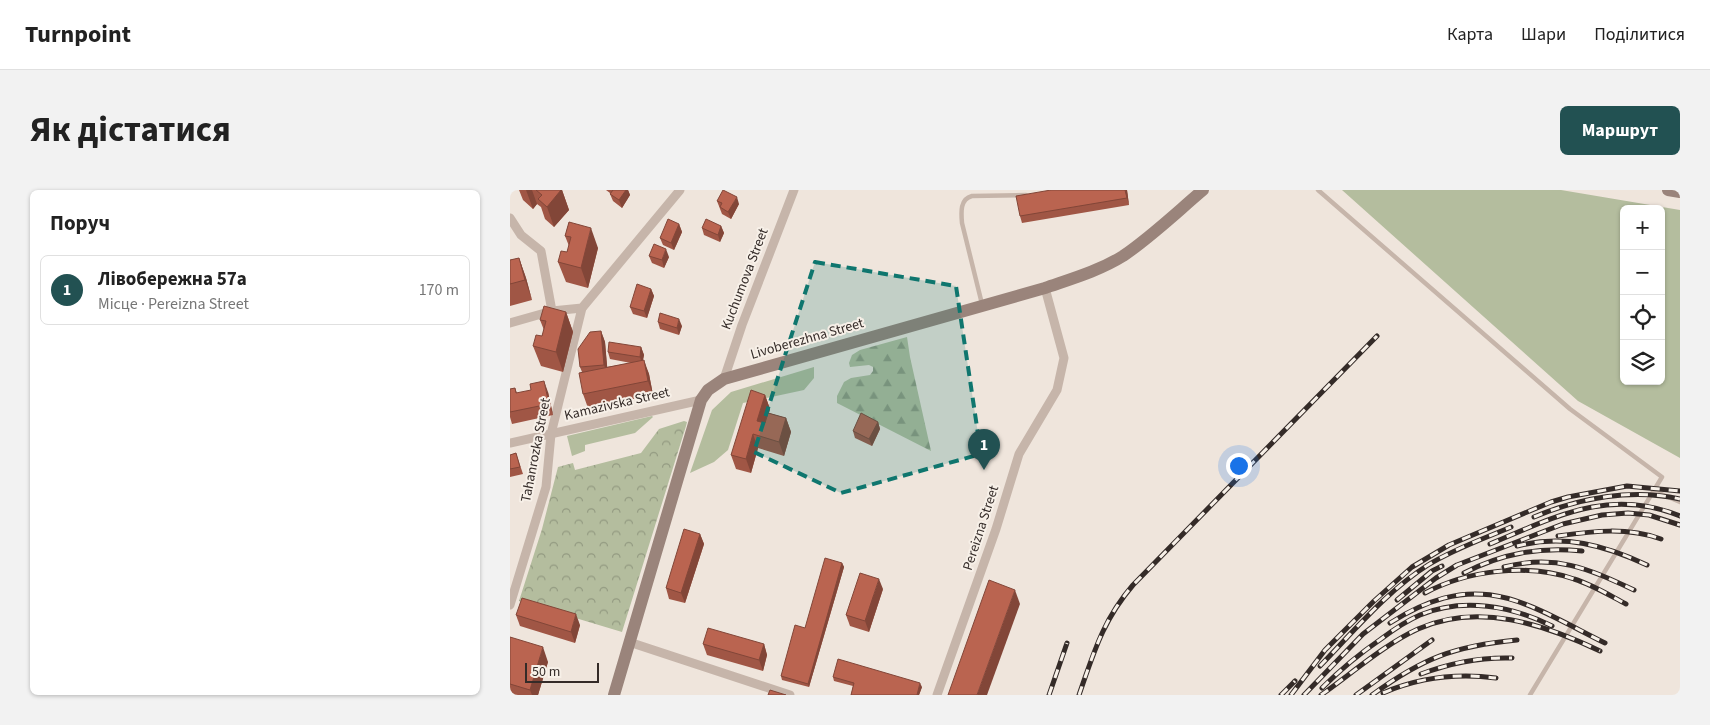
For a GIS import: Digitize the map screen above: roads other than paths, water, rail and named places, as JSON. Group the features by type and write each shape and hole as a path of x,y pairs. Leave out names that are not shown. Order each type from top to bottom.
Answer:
{"main road":[{"name":"Livoberezhna Street","path":"614,695 701,400 708,390 724,379 1045,288 1086,274 1121,257 1203,190"},
{"path":"1668,190 1680,192"}],"street":[{"path":"510,322 552,311 582,308 680,190"},
{"name":"Kuchumova Street","path":"724,379 742,326 794,190"},
{"path":"510,218 520,235 540,251 552,311"},
{"name":"Pereizna Street","path":"937,695 996,529 1019,454 1057,390 1064,358 1045,288"},
{"name":"Tahanrozka Street","path":"510,605 546,487 551,434 582,308"},
{"name":"Kamazivska Street","path":"510,444 701,400"},
{"path":"510,570 522,567"},
{"path":"629,642 790,695"}],"lane":[{"path":"1318,190 1570,409 1662,477 1530,695"},
{"path":"982,305 962,223 961,213 964,200 967,197 986,195 1032,195"},
{"path":"1654,491 1680,502"}],"railway":[{"path":"1079,695 1100,637 1114,611 1133,585 1377,336"},
{"path":"1291,695 1325,650 1374,601 1412,567 1449,545 1551,502 1568,497 1627,486 1680,491"},
{"path":"1534,517 1551,510 1606,497 1643,494 1680,499"},
{"path":"1490,544 1560,516 1606,505 1630,504 1654,508 1680,516"},
{"path":"1304,695 1363,634 1436,578 1457,565 1563,524 1602,515 1628,513 1649,515 1680,525"},
{"path":"1320,666 1371,612 1413,575 1448,554 1511,527"},
{"path":"1558,536 1623,531 1661,539"},
{"path":"1517,546 1551,541 1584,543 1615,552 1647,565"},
{"path":"1464,573 1507,556 1522,553 1551,550 1582,551"},
{"path":"1504,567 1539,562 1570,565 1601,575 1634,590"},
{"path":"1397,600 1432,571 1442,566"},
{"path":"1425,593 1442,585 1479,574 1498,571 1537,571 1581,581 1626,604"},
{"path":"1390,623 1421,606 1450,597 1476,594 1500,597 1524,604 1605,643"},
{"path":"1322,688 1357,656 1395,629 1415,617 1436,609 1453,606 1487,606 1521,613 1552,626"},
{"path":"1321,695 1406,635 1441,621 1464,617 1487,617 1534,625 1579,641 1600,651"},
{"path":"1356,695 1432,640"},
{"path":"1372,695 1407,672 1440,656 1475,646 1517,640"},
{"path":"1049,695 1067,643"},
{"path":"1421,674 1465,662 1512,658"},
{"path":"1383,693 1411,683 1452,676 1496,678"},
{"path":"1281,695 1295,681"}],"place":[{"name":"Лівобережна 57а","path":"984,470"}]}
